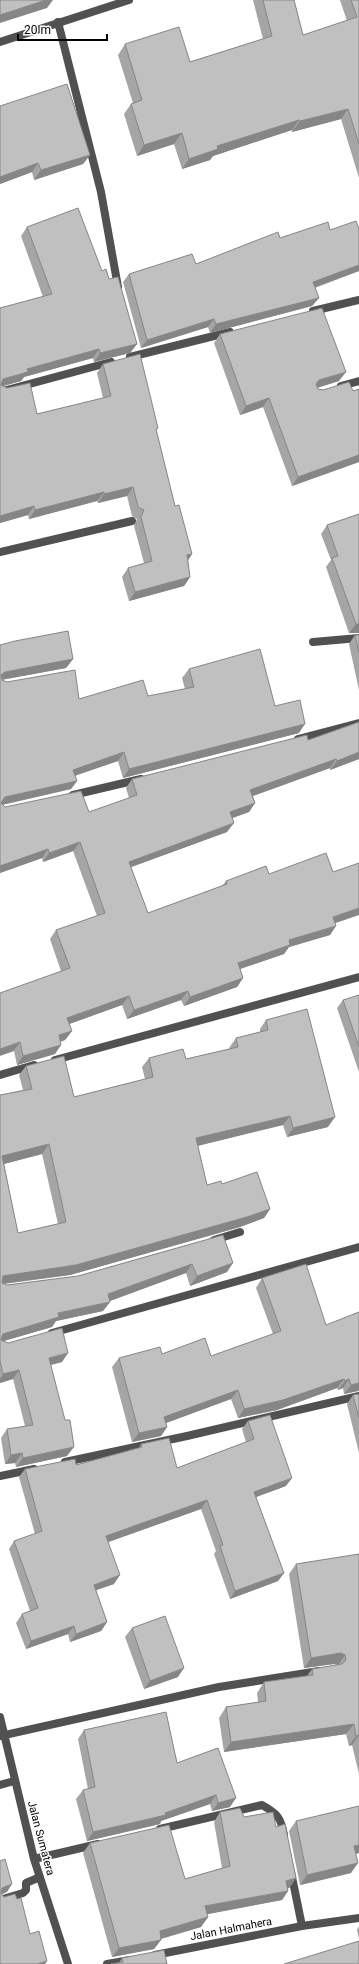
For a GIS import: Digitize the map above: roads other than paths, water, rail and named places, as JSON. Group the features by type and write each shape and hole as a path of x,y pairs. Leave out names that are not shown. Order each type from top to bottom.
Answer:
{"street":[{"path":"0,42 129,0"},
{"path":"58,22 101,192 114,272 120,295"},
{"path":"305,313 359,300"},
{"path":"0,392 136,352 236,331"},
{"path":"330,390 359,381"},
{"path":"0,552 132,521"},
{"path":"314,642 359,638"},
{"path":"291,741 359,724"},
{"path":"62,797 148,778"},
{"path":"0,1075 359,977"},
{"path":"209,1241 240,1232"},
{"path":"46,1334 359,1247"},
{"path":"54,1464 187,1436 359,1396"},
{"path":"0,1476 39,1468"},
{"path":"2,1736 219,1687 326,1670"},
{"name":"Jalan Sumatera","path":"0,1717 2,1736 34,1859 68,1964"},
{"path":"0,1785 14,1781"},
{"path":"148,1832 262,1805 273,1811 281,1819 285,1842"},
{"path":"34,1859 110,1841"},
{"path":"290,1865 302,1926"},
{"path":"0,1900 22,1893 26,1890 26,1883 40,1877"},
{"name":"Jalan Halmahera","path":"107,1964 302,1926 359,1918"}]}
